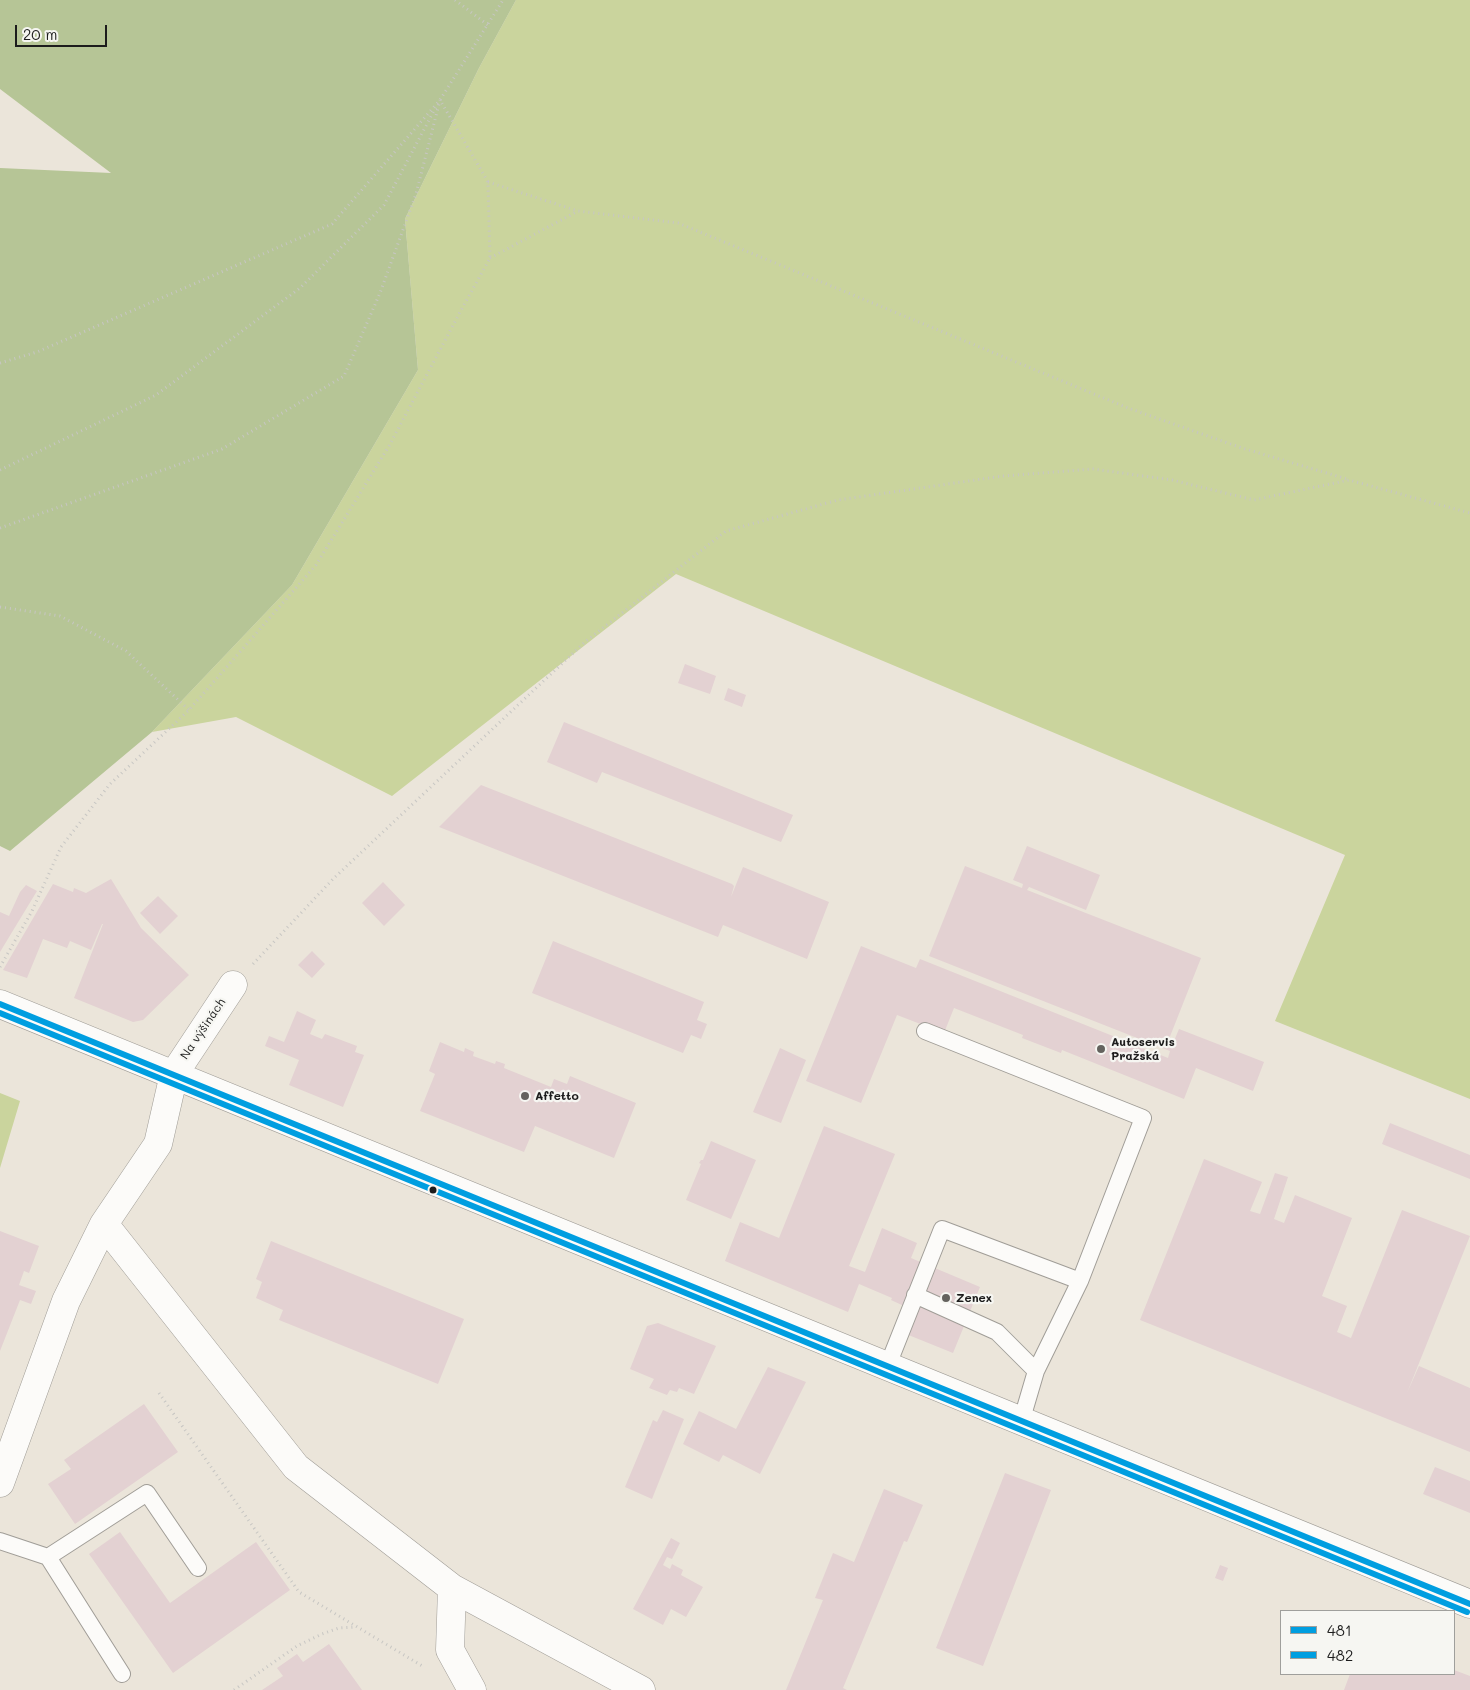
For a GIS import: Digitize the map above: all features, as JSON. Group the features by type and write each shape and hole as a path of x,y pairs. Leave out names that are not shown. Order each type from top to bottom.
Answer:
{"street":[{"name":"Na výšinách","path":"174,1074 233,985"},
{"path":"0,1004 1470,1604"},
{"path":"0,1483 66,1301 104,1224 158,1144 174,1074"},
{"path":"104,1224 296,1468 452,1588 641,1690"},
{"path":"452,1588 450,1650 472,1690"}],"lane":[{"path":"924,1032 1143,1118 1080,1281 1036,1371 1021,1422"},
{"path":"888,1365 942,1228 1080,1281"},
{"path":"915,1295 997,1332 1036,1371"},
{"path":"48,1557 147,1493 198,1568"},
{"path":"0,1541 48,1557 122,1674"}],"path":[{"path":"455,0 488,25"},
{"path":"0,470 156,395 300,288 384,205 440,100 503,0"},
{"path":"0,966 32,911 61,846 110,784 189,710 316,566 389,446 490,258 488,182 440,100"},
{"path":"0,363 37,352 332,224 440,100"},
{"path":"0,528 222,449 344,376 380,293 416,194 440,100"},
{"path":"488,182 578,211 678,223 1128,408 1242,448 1470,513"},
{"path":"490,258 578,211"},
{"path":"233,985 333,879 585,642 726,531 838,500 1003,476 1093,469 1172,480 1254,500 1349,480"},
{"path":"0,607 60,616 126,651 189,710"},
{"path":"159,1393 299,1592 431,1671"},
{"path":"234,1690 297,1646 339,1628 357,1627"}],"green space":[{"path":"0,0 516,0 479,68 405,219 418,370 292,585 152,732 10,851 0,846 0,168 111,173 0,89"},
{"path":"516,0 1470,0 1470,1099 1275,1021 1345,855 676,574 392,796 236,717 152,732 292,585 418,370 405,219 479,68"},
{"path":"0,1093 20,1101 0,1168"}],"building":[{"path":"685,664 716,676 710,694 678,683"},
{"path":"728,688 746,695 742,707 724,700"},
{"path":"564,722 793,815 781,842 602,772 597,783 547,762"},
{"path":"481,785 732,884 734,886 731,897 743,867 829,902 807,959 723,925 718,937 439,827"},
{"path":"1027,846 1100,875 1086,910 1029,887 1027,890 1201,958 1169,1039 1174,1041 1179,1029 1264,1062 1253,1091 1196,1068 1184,1099 1062,1050 1061,1053 1022,1038 1023,1035 954,1008 944,1033 897,1015 861,1103 806,1081 861,946 916,968 920,959 1168,1058 1170,1051 929,956 965,866 1022,888 1023,884 1013,880"},
{"path":"111,879 141,928 189,975 143,1020 133,1022 74,998 103,924 91,950 70,941 67,948 43,939 27,978 3,970 53,884 73,892 74,888 86,893"},
{"path":"383,882 405,905 384,926 362,903"},
{"path":"26,885 37,891 0,952 0,912 9,916 20,892"},
{"path":"158,896 178,916 160,934 140,913"},
{"path":"553,941 704,1002 697,1020 707,1024 701,1039 691,1035 683,1053 532,993"},
{"path":"312,951 325,964 312,978 298,965"},
{"path":"297,1011 316,1020 310,1034 322,1039 325,1034 357,1046 355,1052 364,1055 343,1107 289,1085 299,1060 265,1046 269,1036 284,1042"},
{"path":"440,1042 464,1052 465,1048 474,1052 473,1056 495,1064 496,1061 505,1064 504,1068 551,1087 554,1079 567,1084 570,1076 636,1103 614,1158 535,1126 524,1152 420,1111 435,1074 429,1071"},
{"path":"780,1048 806,1060 781,1123 753,1112"},
{"path":"1390,1123 1470,1155 1470,1179 1382,1144"},
{"path":"824,1126 895,1154 849,1266 865,1272 882,1228 917,1243 911,1258 980,1287 953,1353 906,1334 917,1312 891,1300 892,1298 859,1284 848,1312 725,1261 740,1222 779,1238"},
{"path":"711,1141 756,1160 731,1219 686,1200 701,1164 699,1163 703,1160"},
{"path":"1204,1159 1262,1182 1250,1211 1260,1214 1275,1173 1288,1177 1274,1219 1284,1223 1295,1195 1352,1218 1322,1296 1347,1306 1337,1332 1351,1338 1402,1210 1470,1236 1407,1393 1419,1366 1470,1388 1470,1452 1140,1320"},
{"path":"0,1231 39,1246 29,1273 24,1271 19,1285 36,1291 31,1304 20,1300 0,1351"},
{"path":"271,1241 464,1319 438,1384 279,1320 283,1310 256,1298 262,1282 256,1279"},
{"path":"658,1323 716,1346 694,1394 679,1388 677,1392 670,1390 667,1395 649,1388 654,1379 630,1369 647,1326"},
{"path":"768,1367 806,1382 760,1474 723,1455 719,1462 683,1444 699,1411 736,1429"},
{"path":"144,1404 178,1452 75,1524 48,1484 71,1469 64,1460"},
{"path":"663,1410 684,1419 652,1499 625,1487 653,1420 657,1422"},
{"path":"1435,1467 1470,1481 1470,1513 1423,1494"},
{"path":"1005,1473 1051,1490 983,1666 936,1648"},
{"path":"884,1489 923,1505 907,1542 904,1541 843,1688 847,1690 786,1690 823,1600 815,1598 833,1553 854,1562"},
{"path":"120,1532 170,1603 256,1542 290,1590 173,1673 89,1554"},
{"path":"671,1538 680,1543 672,1559 667,1557 663,1565 670,1569 672,1564 683,1570 681,1575 703,1587 686,1617 671,1609 663,1625 633,1609"},
{"path":"1220,1565 1228,1568 1223,1581 1215,1578"},
{"path":"329,1644 362,1690 262,1690 283,1676 277,1668 297,1654 303,1662"},
{"path":"1455,1670 1470,1676 1470,1690 1344,1690 1350,1675 1455,1675"}],"transit line":[{"name":"481","path":"0,1004 1470,1604"},
{"name":"482","path":"0,1013 1467,1612"}],"place":[{"name":"Autoservis Pražská","path":"1101,1049"},
{"name":"Affetto","path":"525,1096"},
{"name":"Zenex","path":"946,1298"}]}
